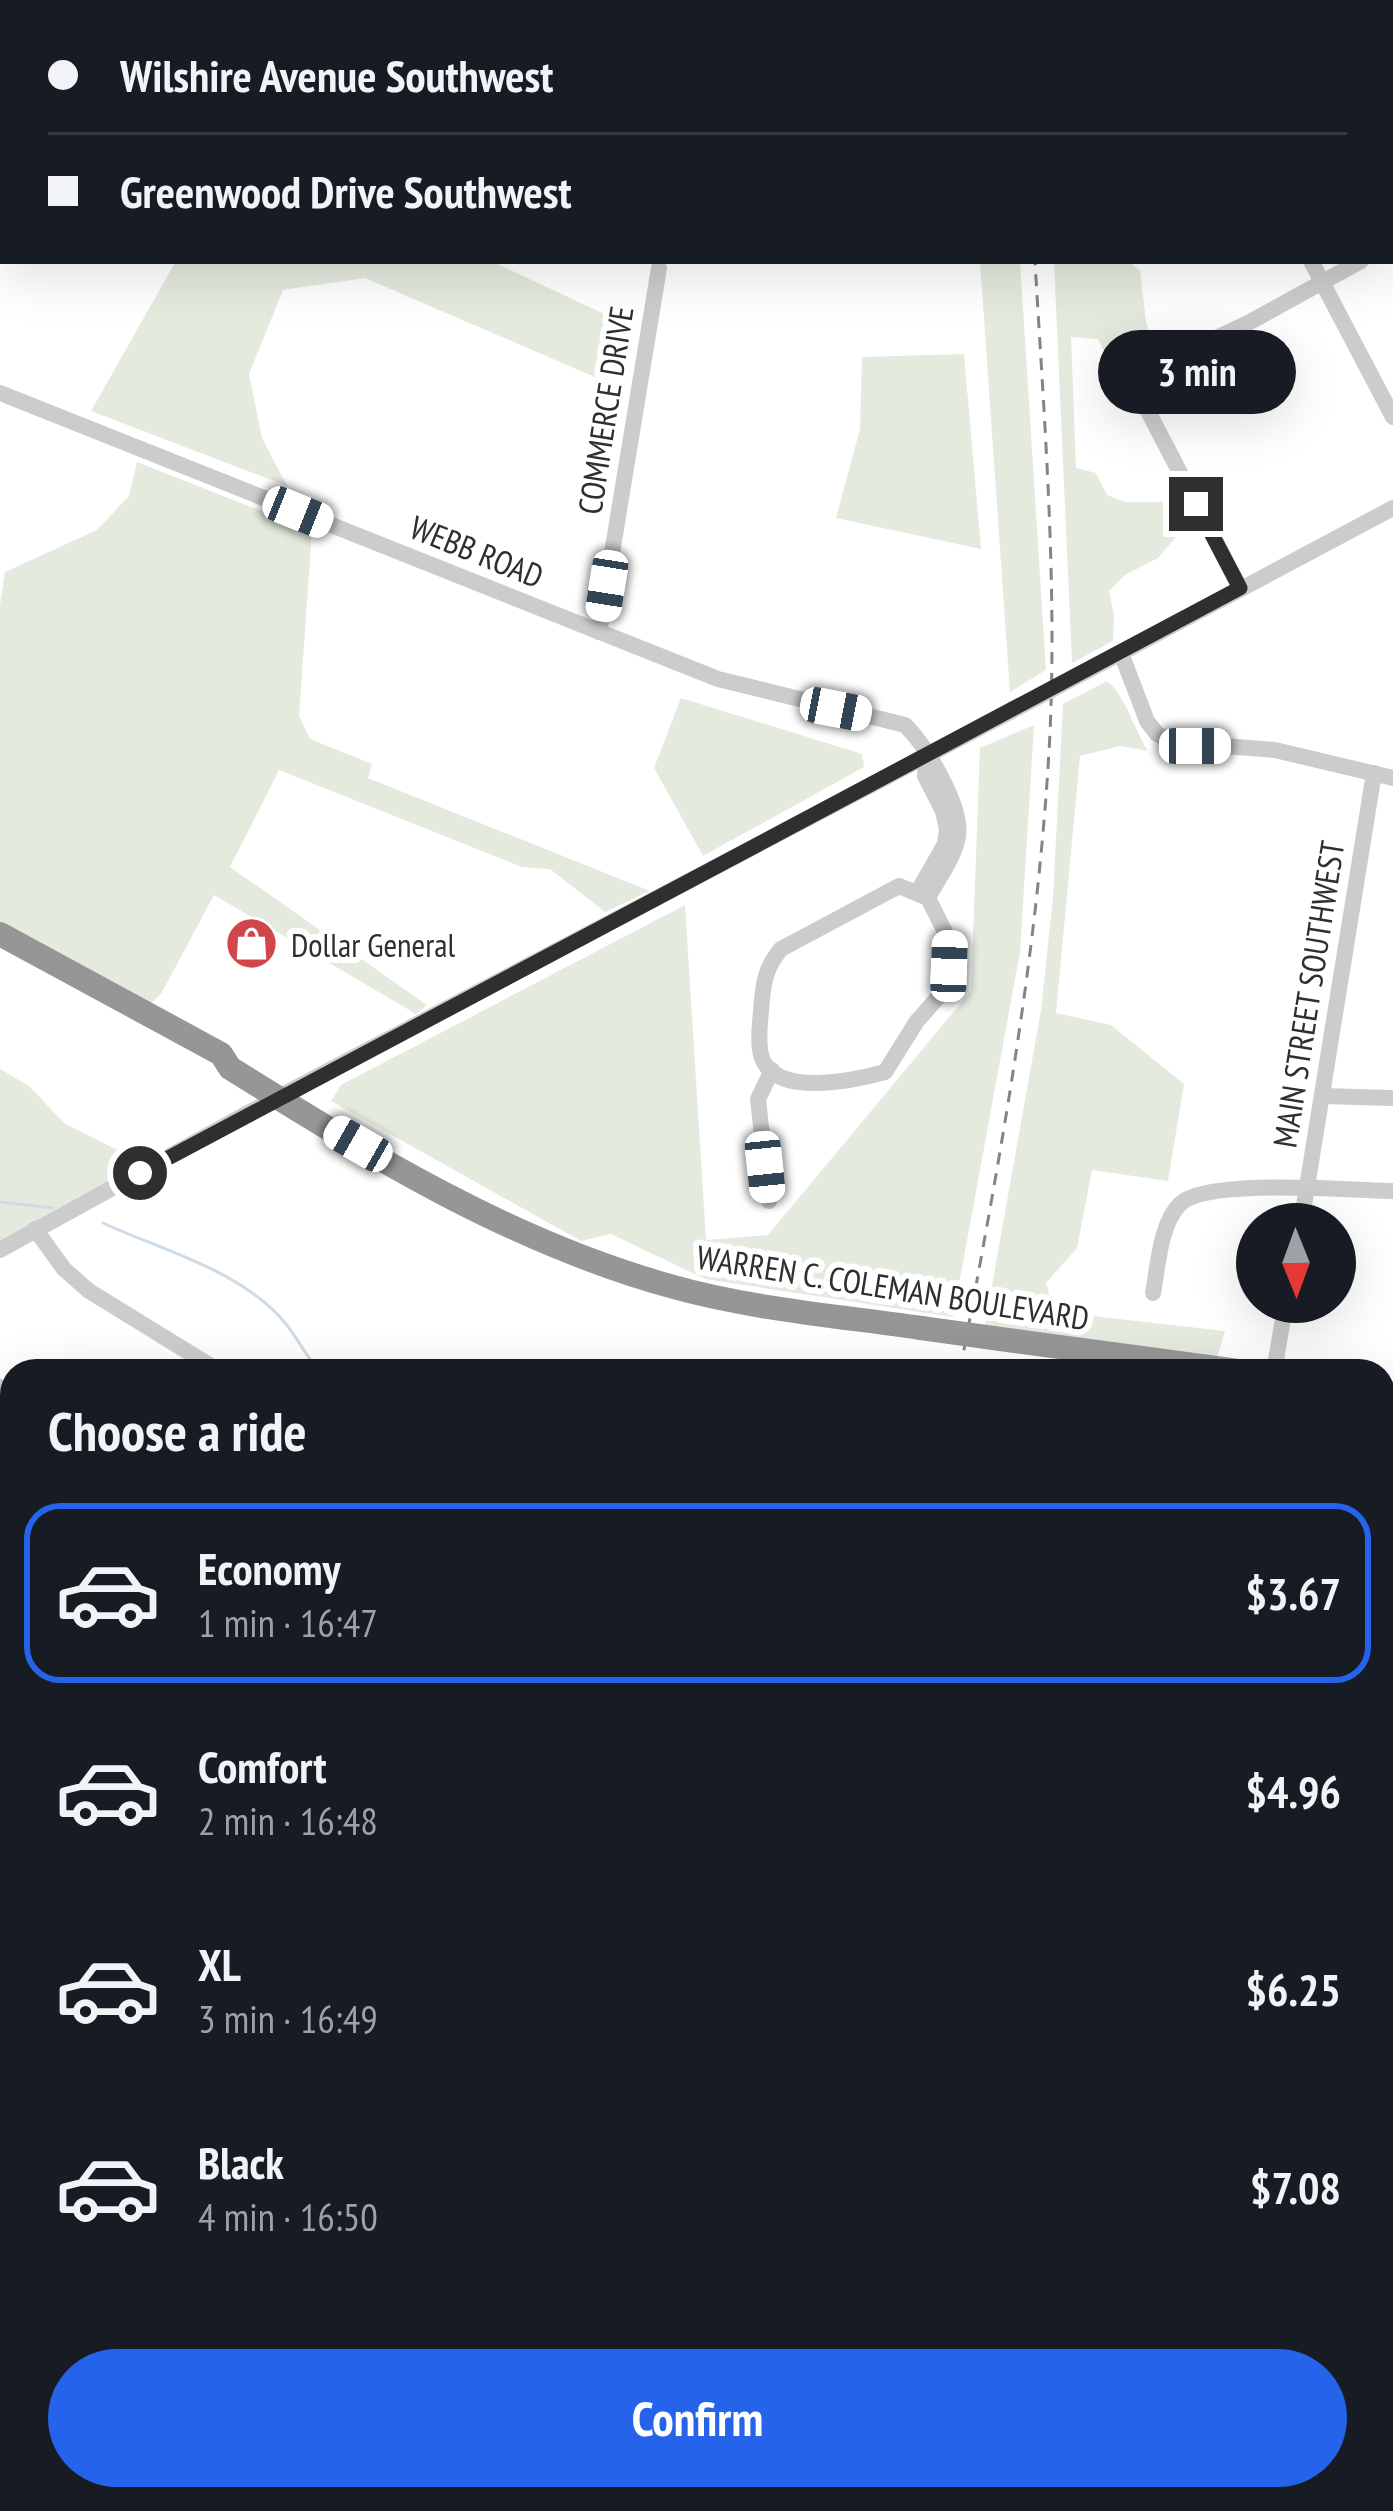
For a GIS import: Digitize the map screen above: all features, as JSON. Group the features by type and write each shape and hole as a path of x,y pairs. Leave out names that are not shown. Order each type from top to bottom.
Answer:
{"highway":[{"name":"WARREN C. COLEMAN BOULEVARD","path":"0,934 221,1054 230,1068 278,1098 500,1223 595,1263 745,1303 1149,1359"},
{"name":"WARREN C. COLEMAN BOULEVARD","path":"0,948 216,1067 230,1068"}],"street":[{"path":"1312,264 1393,416"},
{"path":"1240,588 1136,390 1152,368 1356,264"},
{"name":"COMMERCE DRIVE","path":"599,632 659,268"},
{"name":"WEBB ROAD","path":"0,393 718,680 895,721 913,734 927,756"},
{"path":"0,1250 1393,508"},
{"path":"1121,653 1147,721 1157,734 1174,742 1276,750 1393,778"},
{"path":"923,896 956,844 959,828 948,794 927,756"},
{"name":"MAIN STREET SOUTHWEST","path":"1305,1203 1374,773"},
{"path":"899,886 923,896 950,942 949,966 941,994 885,1072 817,1084 792,1081 772,1070 762,1058 760,1026 769,963 781,950 899,886"},
{"path":"769,1201 758,1099 772,1070"},
{"path":"1323,1096 1393,1098"},
{"path":"1153,1293 1172,1215 1197,1192 1393,1191"},
{"path":"35,1229 64,1269 89,1291 200,1359"},
{"path":"1276,1359 1282,1323"}],"shaded area":[{"path":"174,264 497,264 632,327 625,390 365,278 283,290 249,374 262,438 287,486 91,411"},
{"path":"980,264 1020,264 1046,670 1010,692"},
{"path":"1054,264 1132,264 1140,271 1146,322 1158,361 1123,391 1098,339 1071,337 1076,468 1096,473 1107,495 1125,502 1181,502 1189,521 1158,558 1125,575 1109,591 1113,641 1072,663"},
{"path":"964,354 981,549 836,518 860,429 862,357"},
{"path":"137,462 312,531 299,716 310,739 372,764 368,778 650,891 605,912 550,869 522,867 279,770 230,867 427,1005 416,1014 214,895 161,994 149,1005 0,925 0,605 5,572 97,530 129,496"},
{"path":"1107,681 1148,751 1120,746 1080,756 1056,1013 1111,1025 1184,1084 1168,1181 1092,1170 1077,1248 1046,1283 1052,1305 1100,1317 1225,1331 1217,1358 985,1325 1041,1010 1053,898 1063,704"},
{"path":"681,698 862,754 864,767 703,856 654,768"},
{"path":"1034,725 1020,952 953,1317 705,1279 611,1234 581,1241 331,1101 341,1085 685,905 706,1240 768,1235 971,991 980,748"},
{"path":"0,1069 29,1086 64,1123 115,1149 132,1149 154,1158 0,1243"}],"waterway":[{"path":"0,1202 53,1208"},
{"path":"103,1223 247,1289 286,1324 311,1359"}],"railway":[{"path":"962,1359 1016,1054 1045,814 1052,615 1035,264"}],"place":[{"name":"Dollar General","path":"252,944"}],"route":[{"path":"140,1173 1240,588 1196,504"}]}
